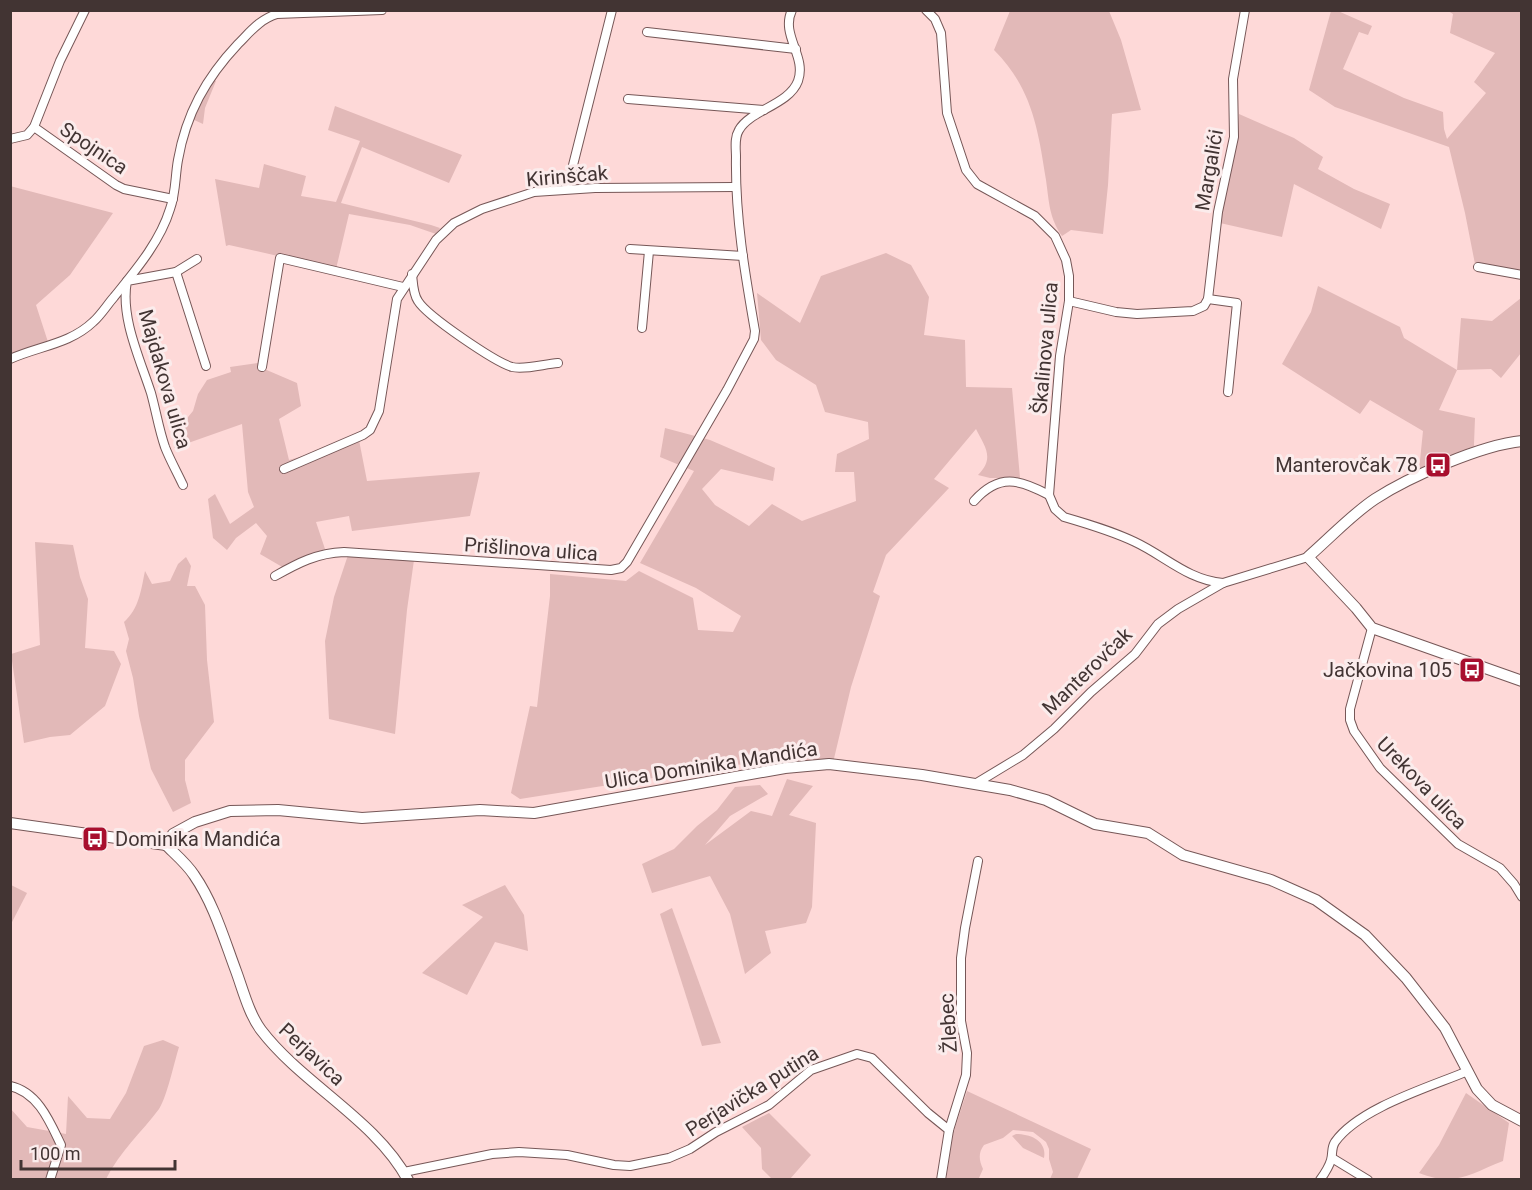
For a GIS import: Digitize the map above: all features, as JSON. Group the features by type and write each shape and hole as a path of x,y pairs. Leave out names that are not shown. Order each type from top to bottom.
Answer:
{"street":[{"path":"10,139 27,135 34,127 60,61 85,10"},
{"name":"Majdakova ulica","path":"10,358 54,345 86,328 94,322 127,281 164,224 173,199 180,149 193,106 221,62 258,23 277,14 382,10"},
{"path":"567,189 612,10"},
{"name":"Prišlinova ulica","path":"275,576 317,555 344,552 611,570 621,568 627,562 751,348 755,331 735,187 738,131 744,124 789,95 795,86 800,66 789,33 792,10"},
{"name":"Škalinova ulica","path":"926,10 935,19 941,33 947,113 966,170 977,184 1035,216 1055,236 1066,260 1069,276 1069,301 1060,356 1049,495"},
{"name":"Margalići","path":"1208,299 1218,212 1234,137 1233,79 1245,10"},
{"path":"647,33 796,49"},
{"path":"628,99 764,110"},
{"name":"Spojnica","path":"34,127 124,189 173,199"},
{"name":"Kirinščak","path":"284,469 363,435 376,421 397,299 436,240 454,223 482,208 534,192 567,189 735,187"},
{"path":"630,249 743,256"},
{"path":"642,328 650,251"},
{"path":"262,367 280,258 404,287"},
{"path":"127,281 176,272 197,259"},
{"path":"1478,267 1521,275"},
{"name":"Majdakova ulica","path":"176,272 206,366"},
{"path":"412,274 415,294 422,306 468,342 500,362 518,368 558,363"},
{"name":"Majdakova ulica","path":"127,281 127,307 133,339 158,414 165,447 183,485"},
{"path":"1069,301 1116,312 1137,314 1193,311 1204,306 1208,299 1237,303 1228,392"},
{"path":"1521,441 1478,452 1403,483 1373,500 1308,557 1372,628 1521,681"},
{"path":"974,501 986,489 1013,481 1028,483 1049,495 1055,509 1064,517 1135,542 1200,579 1223,583"},
{"name":"Manterovčak","path":"975,784 1023,755 1054,729 1091,692 1135,654 1158,624 1178,609 1223,583 1308,557"},
{"name":"Urekova ulica","path":"1372,628 1350,709 1350,720 1354,731 1380,768 1400,790 1458,844 1500,868 1514,884 1521,897"},
{"name":"Ulica Dominika Mandića","path":"166,845 173,834 195,822 230,811 278,810 362,818 480,810 534,813 785,768 829,764 922,775 1010,790 1046,800 1095,824 1148,833 1183,855 1271,880 1316,900 1365,935 1406,978 1445,1028 1477,1089 1492,1105 1521,1121"},
{"path":"10,822 166,845"},
{"name":"Perjavica","path":"166,845 194,873 214,913 260,1029 293,1065 370,1132 395,1159 406,1176"},
{"name":"Žlebec","path":"941,1179 949,1130 966,1075 967,1053 961,1021 962,957 965,928 978,861"},
{"name":"Perjavička putina","path":"406,1176 492,1154 519,1152 567,1155 622,1166 669,1158 690,1149 716,1132 769,1105 811,1070 850,1054 872,1058 927,1113 949,1130"},
{"path":"1320,1179 1332,1158 1333,1144 1358,1121 1405,1097 1468,1071"},
{"path":"10,1086 22,1088 47,1114 61,1145 50,1179"},
{"path":"1332,1158 1368,1179"}],"shaded area":[{"path":"1010,11 1109,11 1121,40 1141,110 1112,114 1103,234 1071,230 1062,236 1054,223 1050,209 1040,144 1031,110 1017,79 994,50"},
{"path":"1331,11 1338,11 1372,26 1368,35 1359,32 1343,69 1404,98 1443,112 1447,139 1486,93 1474,82 1495,53 1450,33 1453,14 1448,11 1521,11 1521,273 1475,264 1449,147 1335,107 1309,90"},
{"path":"211,79 216,81 205,108 203,124 192,119"},
{"path":"335,106 462,155 449,183 362,147 341,203 440,228 436,234 410,225 349,214 336,269 226,246 215,179 259,188 264,164 306,176 301,196 336,202 360,141 328,130"},
{"path":"1239,114 1294,138 1323,157 1318,169 1354,189 1390,204 1381,229 1294,184 1282,237 1220,223 1224,195 1238,141"},
{"path":"10,186 113,213 70,275 36,305 48,342 10,362"},
{"path":"886,253 911,265 929,297 924,335 965,340 966,387 1012,388 1020,478 990,478 978,475 986,463 987,452 976,429 934,479 949,488 886,555 873,592 880,596 851,687 832,767 819,759 734,765 714,758 704,770 520,799 511,793 530,706 537,707 550,596 550,574 626,581 639,571 693,598 698,630 733,632 741,616 696,588 640,563 694,471 660,457 665,428 710,440 775,468 773,481 721,469 702,489 715,505 749,526 772,504 802,521 856,501 854,472 835,472 837,454 869,439 868,422 825,412 816,385 776,360 761,340 757,293 800,323 821,276"},
{"path":"1318,286 1400,327 1404,338 1457,370 1439,410 1475,418 1476,456 1418,480 1423,431 1370,400 1360,414 1282,364 1311,312"},
{"path":"1521,298 1521,353 1501,378 1491,369 1457,370 1461,318 1492,321"},
{"path":"258,363 262,368 297,383 301,406 279,419 289,460 359,440 367,481 480,472 470,516 352,531 349,516 316,522 325,549 299,559 284,568 260,554 267,536 256,523 236,538 227,550 213,538 208,499 215,494 230,524 254,507 248,492 242,424 174,448 174,434 193,411 198,394 207,380 231,372 230,367"},
{"path":"35,542 73,545 80,577 88,599 85,648 114,651 121,664 105,706 70,735 24,743 11,654 40,645"},
{"path":"348,555 414,560 395,734 329,719 325,641 334,597"},
{"path":"186,557 191,566 187,586 195,586 205,605 207,660 214,722 185,760 185,780 191,803 173,812 151,769 126,651 129,639 124,622 136,605 145,571 152,584 170,581 178,564"},
{"path":"787,779 813,786 789,815 816,823 812,907 806,923 765,931 771,953 745,974 730,914 710,876 652,893 642,864 674,849 717,810 735,787 760,785 768,794 730,816 705,845 751,811 772,816"},
{"path":"11,885 27,893 11,924"},
{"path":"505,885 524,915 528,951 495,942 467,995 422,973 483,917 462,905"},
{"path":"672,908 721,1043 702,1046 660,914"},
{"path":"163,1040 179,1047 162,1104 131,1142 106,1179 11,1179 10,1108 27,1127 66,1134 68,1096 87,1118 110,1119 126,1093 144,1046"},
{"path":"967,1091 1091,1149 1077,1179 1050,1179 1053,1172 1046,1142 1033,1132 1013,1130 1003,1138 984,1145 980,1154 983,1169 979,1178 946,1180 953,1134"},
{"path":"1466,1093 1509,1123 1503,1161 1453,1179 1419,1173 1439,1145"},
{"path":"769,1113 811,1155 790,1179 772,1179 762,1169 761,1148 742,1127"},
{"path":"1027,1135 1037,1140 1043,1147 1044,1158 1023,1148 1012,1136"}],"place":[{"name":"Manterovčak 78","path":"1438,465"},
{"name":"Jačkovina 105","path":"1472,670"},
{"name":"Dominika Mandića","path":"95,839"}]}
